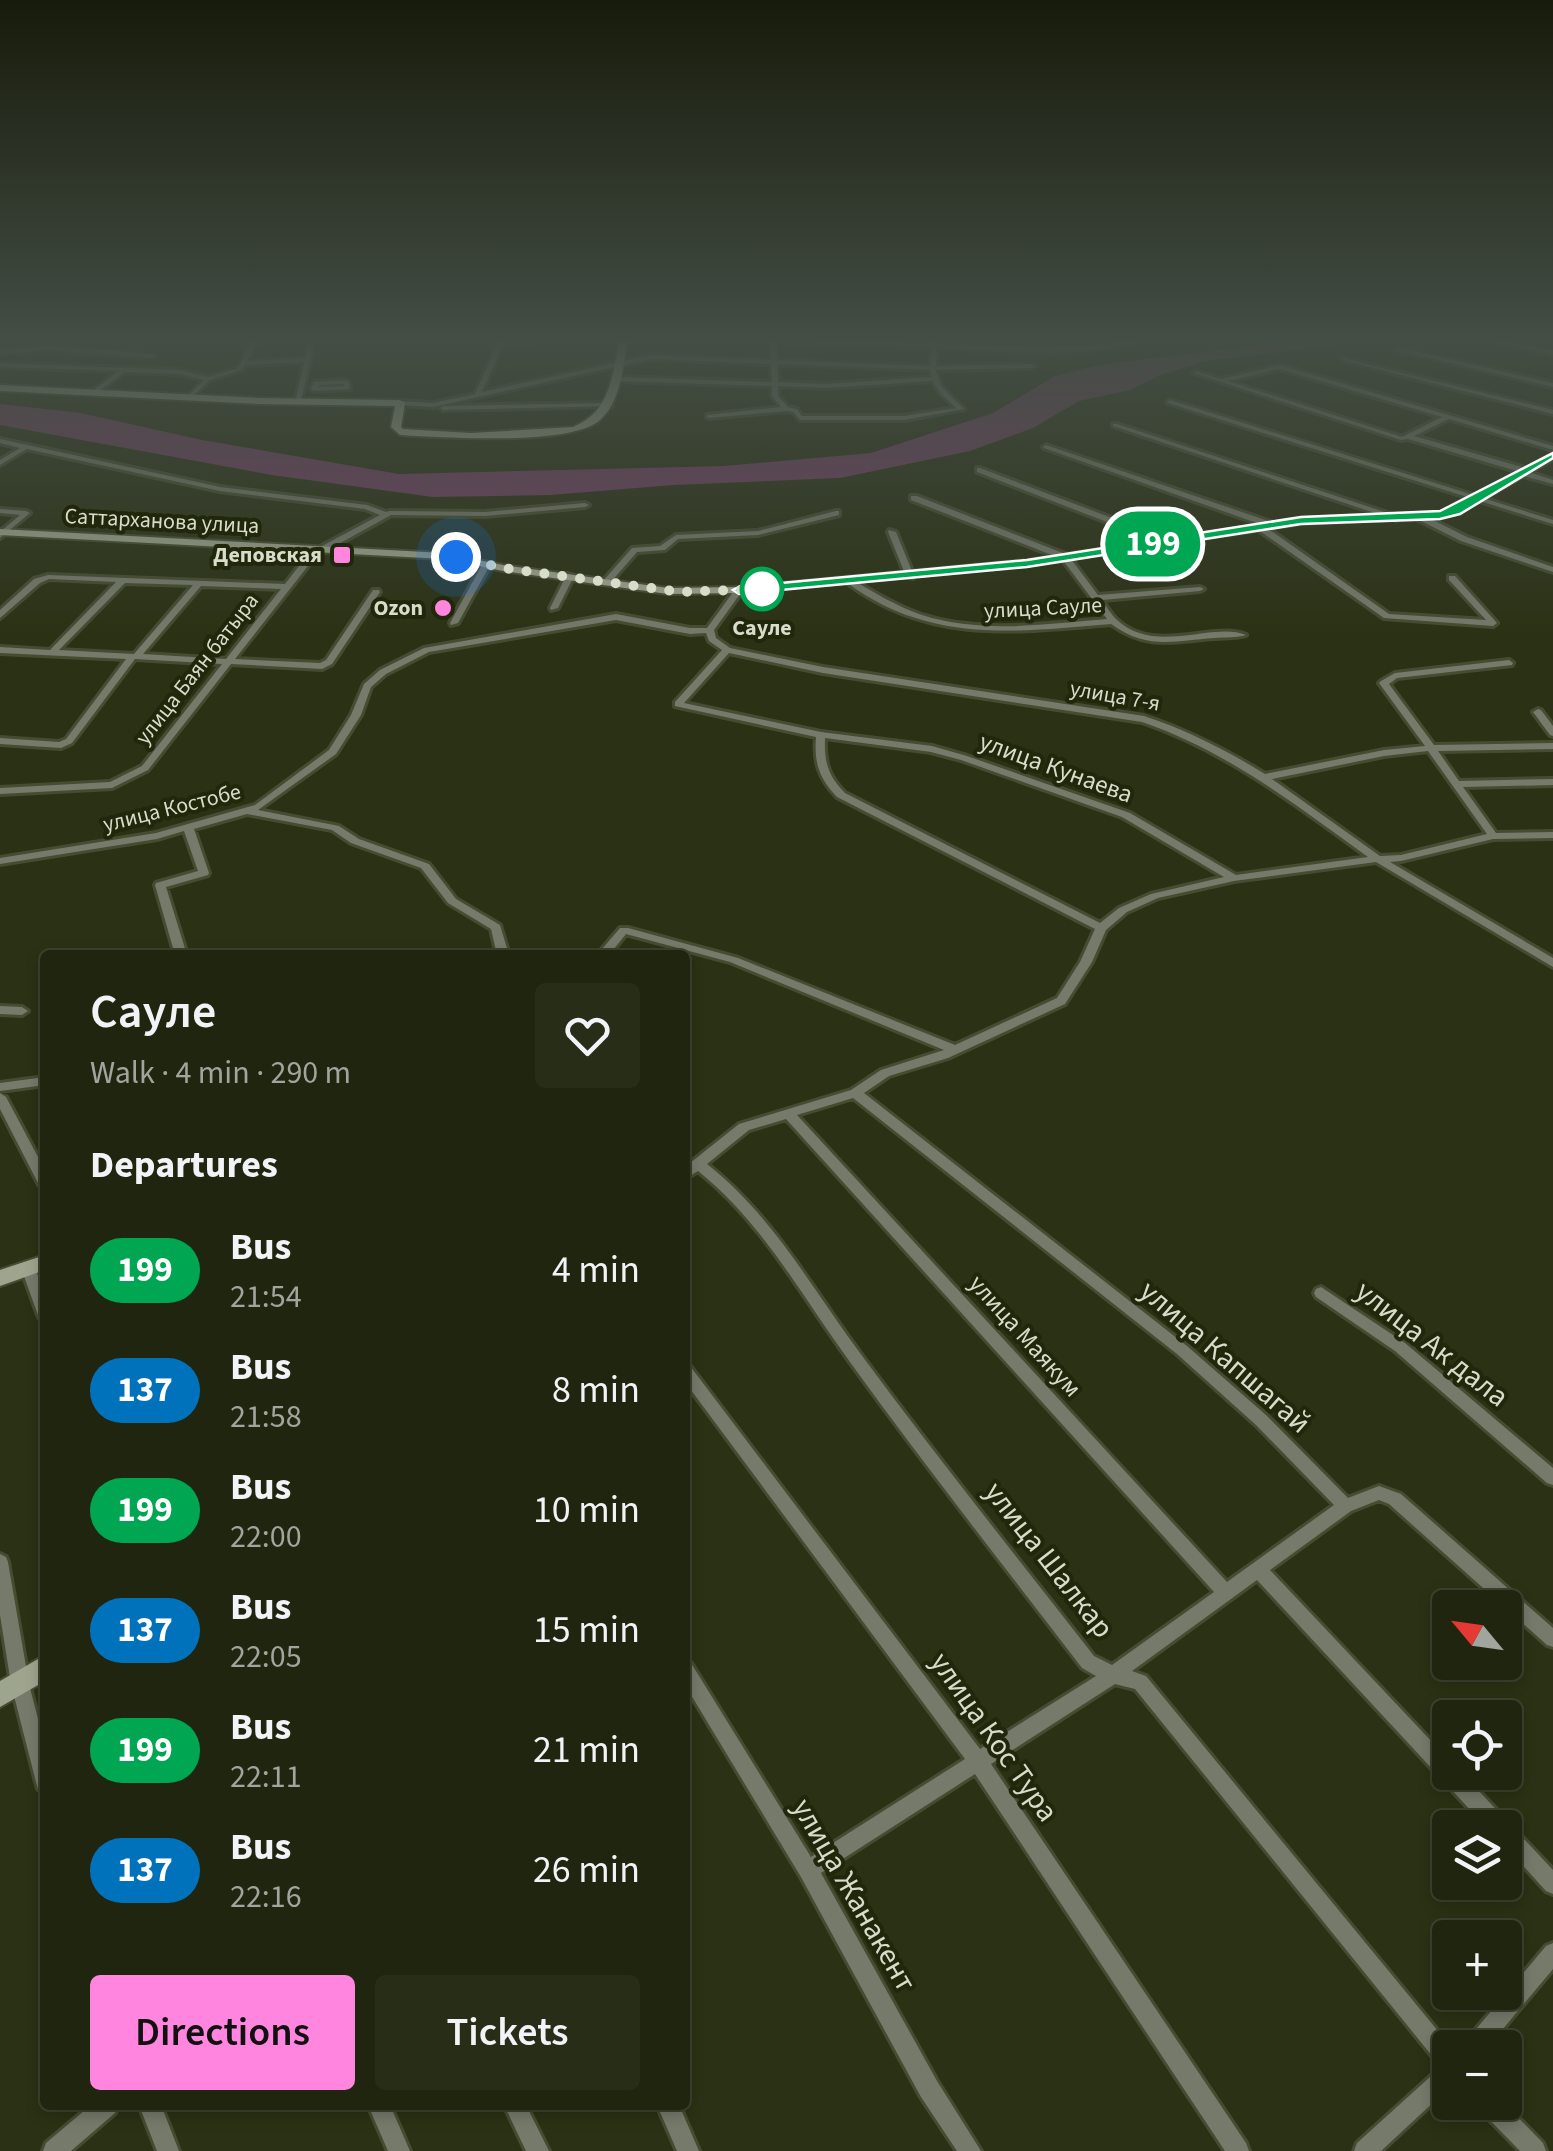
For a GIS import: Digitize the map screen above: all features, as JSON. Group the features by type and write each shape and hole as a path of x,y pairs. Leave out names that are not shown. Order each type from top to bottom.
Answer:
{"street":[{"path":"1156,438 1399,518"},
{"path":"1288,438 1553,522"},
{"path":"1416,438 1553,482"},
{"path":"1519,438 1553,448"},
{"path":"0,442 220,489 367,508 383,514 485,514 586,505"},
{"path":"0,463 26,447"},
{"path":"1046,447 1266,526 1387,616 1493,623 1452,578"},
{"name":"Саттарханова улица","path":"1,534 444,556 680,592 739,590 910,576 1334,518 1420,517 1456,512 1553,456"},
{"path":"980,470 1167,542"},
{"path":"914,498 1065,557 1114,621"},
{"path":"0,510 26,513 1,534"},
{"name":"улица Баян батыра","path":"0,791 112,784 145,768 320,550 383,514"},
{"path":"607,581 635,550 666,546 676,537 758,533 836,514"},
{"path":"1420,517 1464,539 1553,570"},
{"path":"892,532 910,576"},
{"path":"454,623 486,565"},
{"path":"554,608 570,576"},
{"path":"0,615 42,578 287,587"},
{"path":"52,653 123,580"},
{"name":"улица Сауле","path":"850,582 892,607 938,624 1000,630 1114,621 1133,638 1154,640 1242,634"},
{"path":"0,740 66,744 199,583"},
{"path":"1096,598 1200,588"},
{"path":"726,650 705,630 739,590"},
{"path":"0,650 322,666 329,662 376,592"},
{"name":"улица Костобе","path":"0,861 86,848 246,811 286,788 333,752 368,686 408,657 492,636 604,618 643,619 705,630"},
{"name":"улица Кунаева","path":"726,650 678,704 821,735 932,749 1000,770 1126,815 1234,878"},
{"name":"улица 7-я","path":"726,650 822,670 1144,719 1186,734 1262,778 1378,859 1553,963"},
{"path":"1493,836 1384,683 1395,676 1510,662"},
{"path":"1538,712 1553,733"},
{"path":"821,735 818,764 824,779 842,795 1101,928"},
{"path":"1262,778 1384,753 1432,748 1553,746"},
{"path":"1456,784 1553,782"},
{"path":"246,811 334,828 355,841 425,866 452,902 496,927 502,950"},
{"path":"179,950 160,886 204,873 188,827"},
{"path":"691,1168 744,1127 854,1092 885,1073 953,1049 1061,1001 1101,928 1123,910 1155,896 1234,878 1402,858 1493,836 1553,835"},
{"path":"607,950 624,930 714,954 953,1049"},
{"path":"0,1010 22,1010"},
{"path":"0,1087 40,1083"},
{"name":"улица Капшагай","path":"854,1092 1182,1350 1261,1420 1345,1506"},
{"path":"0,1098 40,1174"},
{"name":"улица Маякум","path":"788,1112 1225,1592"},
{"name":"улица Шалкар","path":"691,1168 730,1187 777,1242 852,1354 1088,1662 1113,1675 1140,1682 1432,2040"},
{"path":"0,1278 36,1265"},
{"name":"улица Ак дала","path":"1321,1292 1400,1347 1553,1478"},
{"name":"улица Кос Тура","path":"690,1377 977,1760 1238,2151"},
{"path":"808,1870 1113,1675 1345,1506 1379,1493 1395,1499 1553,1639"},
{"path":"0,1562 10,1690 40,1769"},
{"path":"1260,1571 1484,1810"},
{"path":"10,1690 40,1670"},
{"name":"улица Жанакент","path":"690,1677 808,1870 929,2089 970,2151"},
{"path":"1522,1851 1553,1884"},
{"path":"1488,2030 1553,1952"},
{"path":"1365,2151 1432,2090"},
{"path":"54,2151 101,2110"},
{"path":"152,2110 168,2151"},
{"path":"382,2110 399,2150"},
{"path":"518,2110 538,2151"},
{"path":"670,2110 688,2151"},
{"path":"1505,2120 1535,2151"}],"shaded area":[{"path":"73,438 195,438 399,474 724,466 871,453 916,438 1005,438 970,451 840,478 550,495 433,497 272,475"}],"bus line":[{"name":"199","path":"739,590 1027,563 1301,520 1440,515 1456,512 1553,456"}],"place":[{"name":"Деповская","path":"342,555"},
{"name":"Сауле","path":"762,589"},
{"name":"Ozon","path":"443,608"}],"route":[{"path":"456,557 503,568 680,592 762,589"}]}
